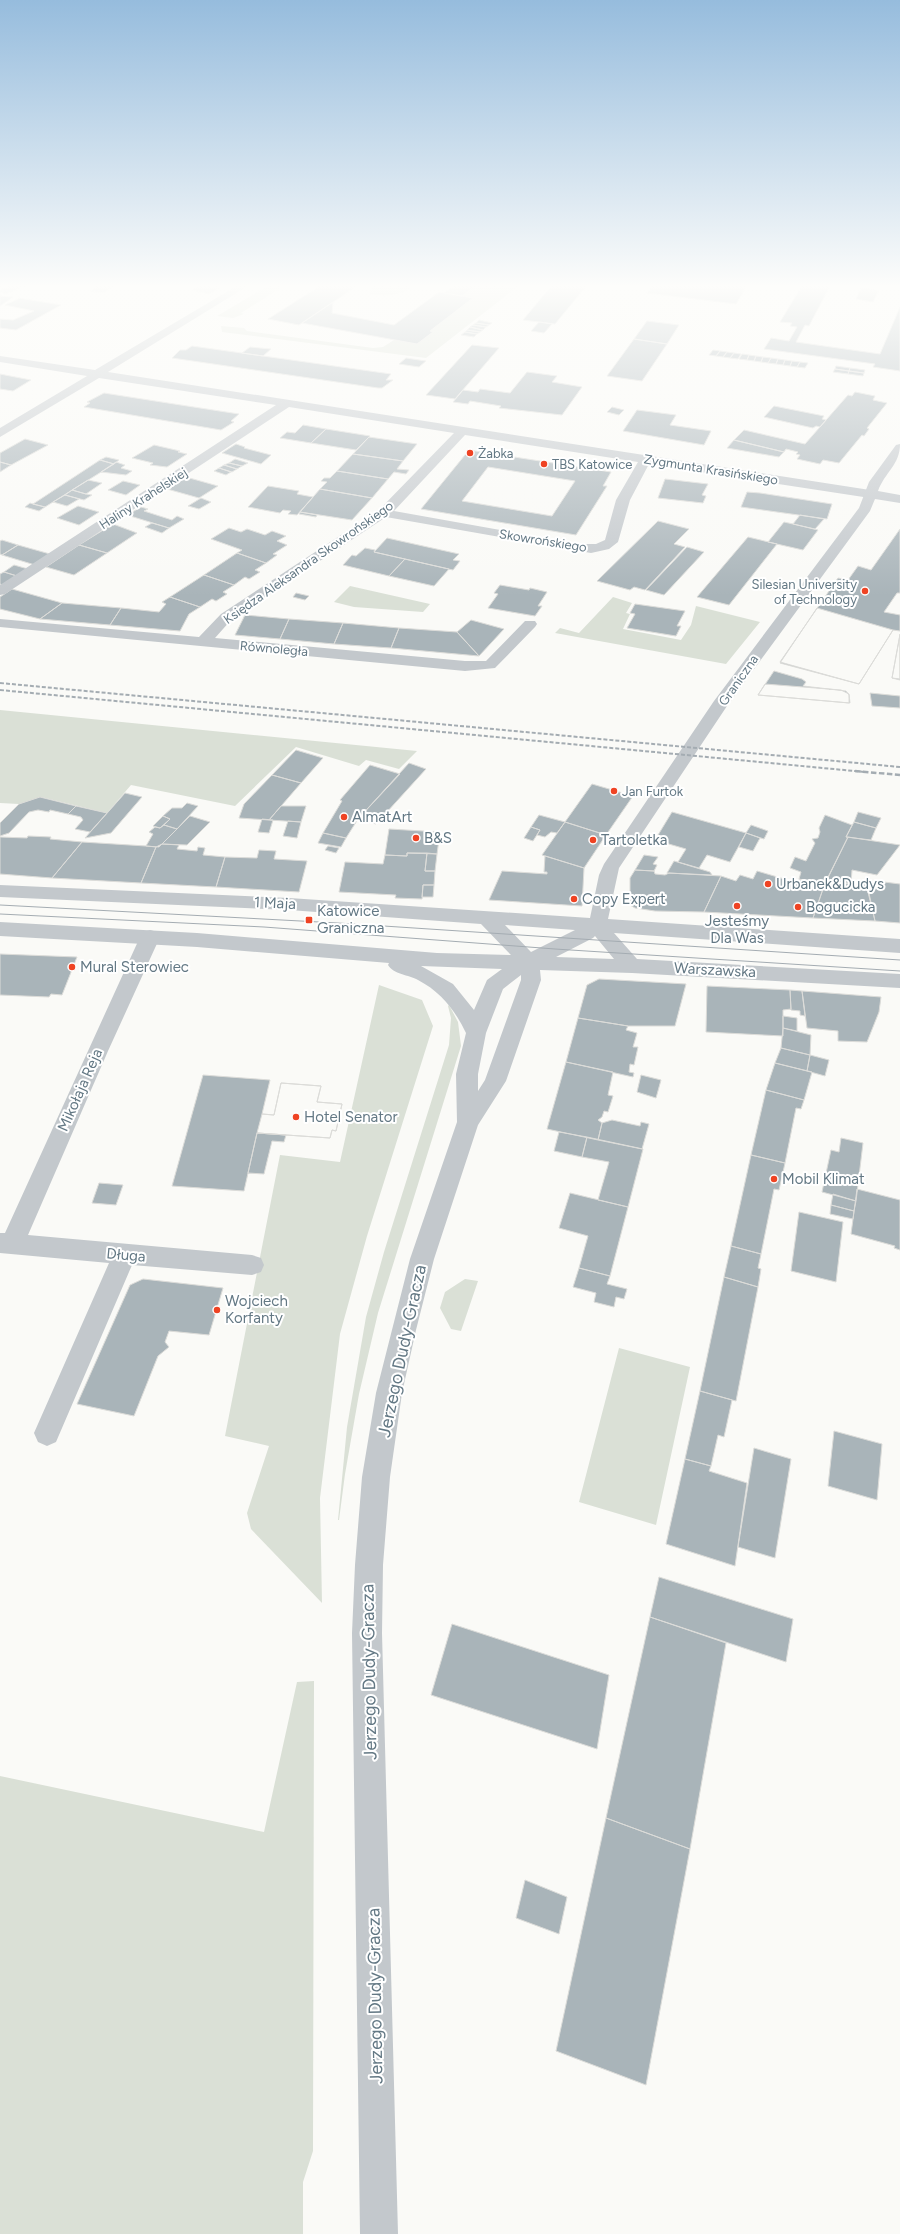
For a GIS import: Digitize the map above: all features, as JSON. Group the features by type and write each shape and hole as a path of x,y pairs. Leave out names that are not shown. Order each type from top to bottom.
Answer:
{"street":[{"path":"0,433 72,388"},
{"name":"Zygmunta Krasińskiego","path":"181,388 900,499"},
{"name":"Haliny Krahelskiej","path":"0,591 286,404"},
{"name":"Księdza Aleksandra Skowrońskiego","path":"203,642 226,617 384,512 410,488 462,431"},
{"name":"Graniczna","path":"597,924 603,911 606,881 610,868 720,704 865,508 875,482 900,448"},
{"name":"Skowrońskiego","path":"384,512 578,548 606,546 611,543 615,521 622,500 646,459"},
{"name":"Równoległa","path":"0,623 465,666 490,665 530,624"},
{"name":"1 Maja","path":"0,891 289,904 597,924"},
{"path":"487,918 530,963"},
{"path":"0,929 150,937 437,960 530,963 586,933 597,924 900,946"},
{"path":"597,924 610,942 632,966"},
{"name":"Mikołaja Reja","path":"6,1244 150,937"},
{"path":"356,953 411,969 438,981 450,991 467,1012 476,1033"},
{"name":"Warszawska","path":"530,963 632,966 900,981"},
{"name":"Jerzego Dudy-Gracza","path":"379,2234 368,1641 369,1565 376,1477 389,1393 422,1259 468,1122 486,1097 500,1070 531,980 530,963 515,969 494,985 476,1033 467,1074 468,1122"},
{"name":"Długa","path":"6,1244 252,1265"},
{"path":"47,1433 124,1255"}],"shaded area":[{"path":"350,586 430,604 423,612 354,607 334,602"},
{"path":"613,597 632,603 626,613 630,614 623,629 681,640 691,625 696,606 760,622 726,664 555,633 560,628 579,633"},
{"path":"0,710 417,751 399,769 366,760 359,766 296,747 235,806 131,785 107,813 41,797 19,804 0,803"},
{"path":"379,985 422,1000 433,1026 367,1236 340,1334 320,1498 322,1603 251,1529 247,1513 269,1446 225,1436 280,1155 340,1162"},
{"path":"449,1005 458,1022 461,1046 378,1313 359,1394 338,1520 347,1427 366,1317 384,1252 449,1045 451,1018"},
{"path":"465,1279 478,1281 461,1331 451,1329 440,1308 445,1292"},
{"path":"619,1348 690,1367 656,1525 579,1502"},
{"path":"314,1681 313,2151 303,2182 303,2234 0,2234 0,1776 264,1832 297,1682"}],"building":[{"path":"0,388 17,388 13,391"},
{"path":"432,388 464,388 455,399 426,395"},
{"path":"514,388 581,388 562,415 499,408 501,406 470,401 468,404 453,402 463,390 478,392 480,389 510,393"},
{"path":"855,392 875,396 873,400 887,403 867,428 869,429 864,436 862,435 839,463 823,460 820,464 797,459 800,455 796,454 798,452 786,449 784,452 734,440 744,430 805,444 848,395 852,396"},
{"path":"104,393 239,414 231,421 234,422 221,430 84,407 90,403 87,402"},
{"path":"774,406 824,416 822,419 826,420 820,427 816,426 813,428 764,417"},
{"path":"612,407 624,410 619,415 607,412"},
{"path":"637,410 676,415 670,425 711,431 704,445 623,431"},
{"path":"303,425 326,429 311,443 280,438 287,432 295,433"},
{"path":"326,429 370,436 356,450 311,443"},
{"path":"369,437 417,444 403,461 353,454"},
{"path":"25,439 48,445 11,465 0,462 0,453"},
{"path":"734,440 784,452 779,457 727,448"},
{"path":"236,444 245,447 244,448 271,455 261,464 222,453"},
{"path":"154,445 187,454 167,467 150,465 153,463 132,458"},
{"path":"469,450 611,472 603,486 607,486 576,535 421,509","holes":["488,467 575,481 552,516 462,501"]},
{"path":"353,454 403,461 397,469 409,470 406,474 394,472 388,479 337,471"},
{"path":"106,457 119,460 114,464 100,460"},
{"path":"235,459 248,463 242,466 229,463"},
{"path":"100,460 114,464 45,507 33,504"},
{"path":"0,462 11,465 0,472"},
{"path":"116,462 125,465 121,468 132,471 126,475 101,472"},
{"path":"229,463 242,466 237,469 224,465"},
{"path":"224,465 237,469 232,472 219,468"},
{"path":"219,468 231,472 226,475 214,471"},
{"path":"337,471 388,479 372,498 320,489 327,482 321,481 324,478 330,478"},
{"path":"186,477 218,486 199,498 167,489"},
{"path":"665,479 708,484 702,495 706,496 703,503 658,498"},
{"path":"88,480 102,483 86,494 72,490"},
{"path":"123,481 140,485 126,495 108,490"},
{"path":"268,486 299,491 297,494 313,497 297,515 288,514 291,511 283,510 280,513 248,507"},
{"path":"320,489 372,498 352,520 300,512"},
{"path":"72,490 92,495 84,500 65,495"},
{"path":"747,492 832,504 827,519 741,507"},
{"path":"65,495 79,499 67,506 53,502"},
{"path":"201,498 211,502 199,509 188,506"},
{"path":"30,503 45,507 39,511 25,507"},
{"path":"78,506 99,512 79,525 57,518"},
{"path":"141,507 148,509 144,511 172,520 177,516 184,519 169,528 127,515"},
{"path":"300,512 317,515 316,517 299,514"},
{"path":"800,515 824,519 815,529 793,524"},
{"path":"658,521 689,529 674,544 685,547 645,590 634,587 630,590 597,581"},
{"path":"784,522 818,530 803,550 768,542"},
{"path":"152,523 169,528 162,533 145,527"},
{"path":"113,524 137,533 107,553 79,545"},
{"path":"229,528 241,532 247,529 265,535 272,531 286,536 277,541 287,545 273,554 277,555 266,563 237,553 242,550 211,539"},
{"path":"900,529 900,593 897,593 884,612 900,615 900,631 893,630 859,684 780,662 838,578 848,580 858,566 871,570"},
{"path":"748,537 777,544 729,605 697,597"},
{"path":"387,538 459,554 453,560 460,561 453,570 374,552"},
{"path":"2,540 18,545 2,555 0,554 0,541"},
{"path":"18,545 50,554 35,565 2,555"},
{"path":"79,545 107,553 74,575 46,567"},
{"path":"687,547 704,552 664,595 646,590"},
{"path":"365,548 375,550 374,552 405,559 389,576 343,565 352,555 356,556"},
{"path":"237,553 266,563 255,570 260,572 249,579 245,577 234,585 204,575"},
{"path":"405,559 449,569 434,586 389,576"},
{"path":"14,565 28,569 17,576 4,572"},
{"path":"4,572 17,576 3,585 0,584 0,574"},
{"path":"204,575 234,585 223,592 227,594 216,601 212,599 200,607 170,597"},
{"path":"500,585 529,590 530,588 547,592 538,606 542,606 535,616 488,608 498,594 494,593"},
{"path":"12,589 62,603 40,619 0,609 0,597"},
{"path":"296,593 309,596 305,600 293,597"},
{"path":"170,597 200,607 189,614 180,631 110,625 121,608 159,612 166,604 162,602"},
{"path":"62,603 121,608 110,625 40,619"},
{"path":"635,604 685,611 677,626 681,626 676,636 627,628 635,614 630,613"},
{"path":"817,608 893,630 859,684 780,663"},
{"path":"245,615 289,619 280,639 235,635"},
{"path":"289,619 343,623 334,644 280,639"},
{"path":"471,620 504,629 479,656 457,632"},
{"path":"343,623 399,628 391,648 334,644"},
{"path":"399,628 457,632 479,656 391,648"},
{"path":"900,634 900,679 892,678"},
{"path":"900,635 900,680 892,678"},
{"path":"774,671 802,679 806,682 803,686 846,691 849,695 849,703 758,695"},
{"path":"765,684 841,690 849,694 850,703 758,695"},
{"path":"870,693 900,696 900,708 872,706"},
{"path":"296,750 323,758 301,783 272,775"},
{"path":"409,763 426,769 376,824 358,819"},
{"path":"370,765 400,774 358,819 346,838 323,833 342,801 340,800"},
{"path":"272,775 301,783 269,820 239,818 244,804"},
{"path":"592,784 633,796 606,835 565,822"},
{"path":"125,793 142,797 111,833 85,838"},
{"path":"40,797 76,806 68,814 50,810 49,812 38,810 29,812 9,833 0,836 0,823 19,804"},
{"path":"187,803 198,806 177,829 164,825 170,819 163,816 172,808 182,808"},
{"path":"76,806 107,813 90,832 75,829 83,820 81,817 68,814"},
{"path":"281,806 306,806 301,822 269,820"},
{"path":"672,812 746,833 730,862 707,855 699,868 678,862 686,849 655,840"},
{"path":"858,812 881,818 876,828 854,822"},
{"path":"539,815 565,822 557,833 551,832 545,837 537,835 540,830 531,827"},
{"path":"825,815 852,825 846,837 848,837 824,886 799,879 801,872 790,868 795,857 806,861 815,843 812,839 818,838 820,832 819,828"},
{"path":"163,816 170,819 160,828 153,826"},
{"path":"190,816 210,822 187,845 162,844"},
{"path":"262,819 273,820 269,833 258,832"},
{"path":"288,821 301,822 297,838 283,836"},
{"path":"565,822 606,835 584,868 542,855"},
{"path":"854,822 876,828 871,840 846,837"},
{"path":"164,825 177,829 159,847 146,846 153,834 149,832 155,827 160,828"},
{"path":"751,825 768,831 764,839 746,833"},
{"path":"531,827 540,830 533,841 524,838"},
{"path":"389,829 440,832 437,854 407,853 407,856 385,855"},
{"path":"323,833 346,838 341,847 318,843"},
{"path":"746,833 760,838 753,851 739,847"},
{"path":"28,836 51,837 50,839 82,842 52,878 0,874 0,837 27,838"},
{"path":"848,837 900,845 877,875 852,870 851,883 825,883"},
{"path":"82,842 156,847 141,883 52,878"},
{"path":"162,844 179,845 177,849 197,851 198,847 205,848 203,855 225,857 216,887 141,883 156,847"},
{"path":"328,846 339,848 336,853 325,850"},
{"path":"259,850 276,851 274,859 307,861 299,892 216,887 225,857 257,858"},
{"path":"407,853 427,853 425,871 435,871 434,885 423,885 422,899 395,898 396,895 339,892 345,862 383,864 385,855 407,856"},
{"path":"427,853 437,854 435,871 425,871"},
{"path":"644,855 658,857 653,864 657,865 654,871 635,870"},
{"path":"545,856 584,868 582,906 489,900 502,871 547,874 547,872 544,872"},
{"path":"674,861 710,872 712,875 667,873"},
{"path":"635,870 654,871 655,874 665,875 669,873 721,876 704,912 655,911 635,908 630,905 630,878"},
{"path":"757,871 798,883 799,879 824,886 813,918 704,912 721,876 736,881 740,875 753,879"},
{"path":"884,882 900,884 900,923 875,921 867,888 880,888"},
{"path":"825,883 867,884 875,921 813,918"},
{"path":"423,885 434,885 433,897 422,897"},
{"path":"0,954 77,957 62,995 51,994 49,997 0,995"},
{"path":"599,979 686,984 675,1026 628,1026 578,1018 587,985"},
{"path":"707,986 790,990 791,1009 783,1010 783,1036 706,1032"},
{"path":"790,990 802,991 805,1016 800,1015 800,1011 791,1010"},
{"path":"802,991 881,997 879,1012 867,1042 838,1041 838,1031 807,1028"},
{"path":"783,1016 797,1018 797,1031 783,1028"},
{"path":"578,1018 628,1026 626,1030 637,1033 633,1047 638,1047 634,1065 630,1064 629,1072 634,1073 633,1077 566,1062"},
{"path":"783,1028 811,1035 810,1055 781,1048"},
{"path":"781,1048 810,1055 807,1071 775,1063"},
{"path":"810,1055 829,1060 825,1076 807,1071"},
{"path":"566,1062 613,1072 608,1095 613,1096 608,1112 604,1111 602,1117 598,1120 602,1123 598,1140 547,1129"},
{"path":"775,1063 812,1072 804,1100 766,1090"},
{"path":"203,1075 270,1080 262,1114 274,1115 281,1083 321,1086 317,1102 342,1104 336,1131 332,1130 330,1138 257,1133 244,1191 172,1186"},
{"path":"641,1075 661,1080 656,1098 637,1092"},
{"path":"281,1083 321,1086 317,1102 342,1104 336,1131 332,1130 330,1138 257,1133 262,1114 274,1115"},
{"path":"766,1090 804,1100 801,1109 796,1108 785,1163 751,1155"},
{"path":"612,1120 640,1126 641,1122 649,1124 642,1149 598,1140 602,1123"},
{"path":"559,1132 587,1137 582,1157 554,1151"},
{"path":"257,1133 286,1135 284,1142 272,1141 264,1174 248,1173"},
{"path":"587,1137 643,1149 628,1207 598,1200 609,1162 582,1157"},
{"path":"841,1138 863,1143 856,1201 822,1192 831,1150 839,1152"},
{"path":"751,1155 785,1163 779,1190 774,1189 761,1254 731,1246"},
{"path":"99,1183 123,1185 116,1205 92,1203"},
{"path":"857,1189 900,1200 900,1250 894,1248 895,1246 851,1234"},
{"path":"570,1193 628,1207 610,1276 579,1268 588,1236 559,1228"},
{"path":"833,1194 856,1201 854,1211 831,1205"},
{"path":"831,1205 854,1211 853,1219 830,1214"},
{"path":"799,1212 843,1222 836,1282 791,1271"},
{"path":"731,1246 761,1254 758,1268 761,1269 758,1287 724,1277"},
{"path":"579,1268 610,1276 607,1284 627,1289 624,1299 616,1297 614,1307 594,1302 596,1293 573,1287"},
{"path":"724,1277 758,1287 736,1401 700,1391"},
{"path":"143,1279 223,1288 209,1335 169,1331 165,1342 169,1347 158,1356 134,1416 77,1404 130,1285"},
{"path":"700,1391 732,1400 724,1437 718,1435 711,1466 685,1459"},
{"path":"834,1431 882,1444 877,1500 828,1486"},
{"path":"754,1448 791,1459 775,1558 738,1547"},
{"path":"685,1459 711,1466 709,1471 747,1483 735,1566 666,1544"},
{"path":"659,1577 793,1619 786,1662 650,1617"},
{"path":"650,1617 726,1643 690,1849 606,1818"},
{"path":"452,1624 609,1675 597,1749 431,1695"},
{"path":"606,1818 690,1849 646,2085 556,2051"},
{"path":"525,1880 567,1897 559,1934 516,1918"}],"tram line":[{"path":"0,905 338,923 900,960"},
{"path":"0,914 264,927 555,949 900,971"}],"railway":[{"path":"0,683 900,767"},
{"path":"0,690 865,772"},
{"path":"855,771 900,775"}],"place":[{"name":"Żabka","path":"470,453"},
{"name":"TBS Katowice","path":"544,464"},
{"name":"Silesian University of Technology","path":"865,591"},
{"name":"Jan Furtok","path":"614,791"},
{"name":"AlmatArt","path":"344,817"},
{"name":"B&S","path":"416,838"},
{"name":"Tartoletka","path":"593,840"},
{"name":"Urbanek&Dudys","path":"768,884"},
{"name":"Copy Expert","path":"574,899"},
{"name":"Jesteśmy Dla Was","path":"737,906"},
{"name":"Bogucicka","path":"798,907"},
{"name":"Katowice Graniczna","path":"309,920"},
{"name":"Mural Sterowiec","path":"72,967"},
{"name":"Hotel Senator","path":"296,1117"},
{"name":"Mobil Klimat","path":"774,1179"},
{"name":"Wojciech Korfanty","path":"217,1310"}]}
